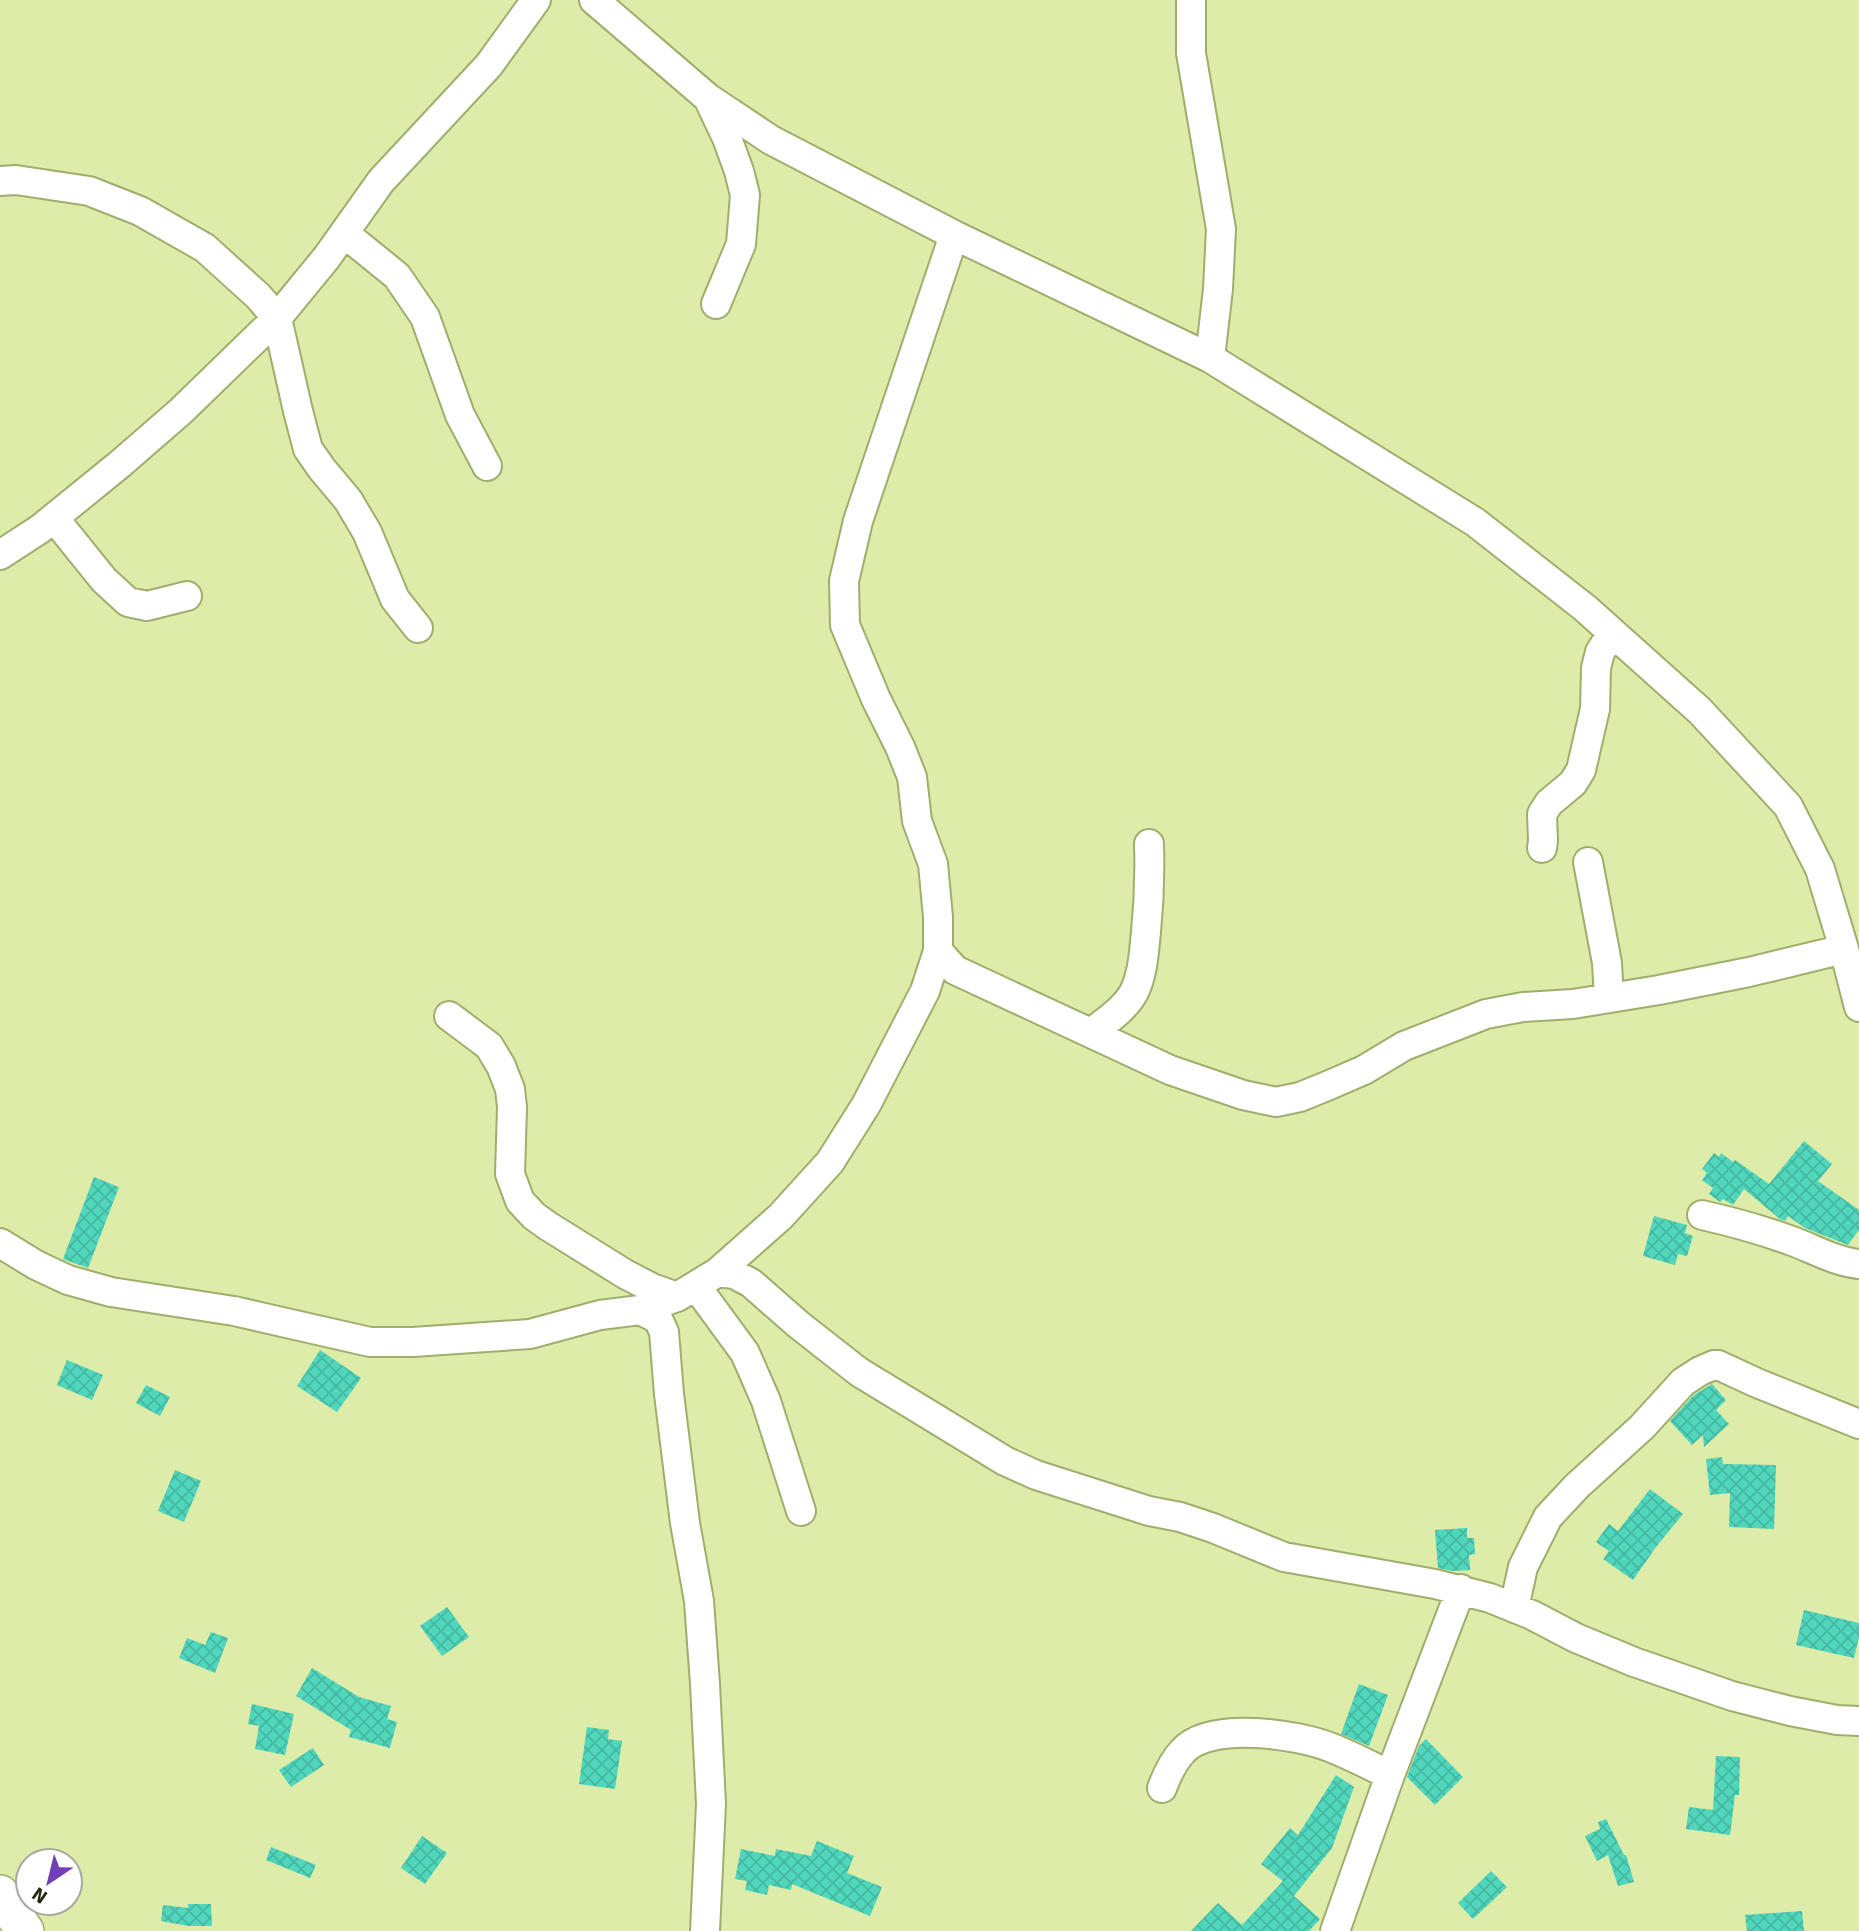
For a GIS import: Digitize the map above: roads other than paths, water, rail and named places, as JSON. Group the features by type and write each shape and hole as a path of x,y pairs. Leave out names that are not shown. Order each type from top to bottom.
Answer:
{"main road":[{"path":"0,1894 25,1931"}],"street":[{"path":"0,555 40,529 120,464 181,411 277,318 344,233 380,181 489,65 536,0"},
{"path":"594,0 708,98 771,140 954,235 1210,358 1475,522 1585,608 1700,711 1788,806 1820,869 1859,1007"},
{"path":"1191,0 1191,53 1221,229 1218,289 1210,358"},
{"path":"708,98 727,138 745,195 741,244 716,304"},
{"path":"0,181 16,180 89,191 141,211 205,248 258,296 277,318 308,449 348,500 367,532 395,599 418,628"},
{"path":"344,233 397,276 425,317 460,415 487,466"},
{"path":"449,1016 489,1046 506,1077 512,1107 510,1174 520,1201 548,1226 625,1275 652,1288 697,1285 781,1216 830,1162 866,1105 925,991 938,951 933,864 917,821 912,777 845,625 844,581 858,521 954,235"},
{"path":"54,518 104,580 128,602 147,606 187,596"},
{"path":"1542,848 1542,814 1549,803 1573,783 1581,770 1595,709 1596,668 1600,652 1612,633"},
{"path":"1091,1034 1125,1004 1139,979 1149,902 1149,844"},
{"path":"1588,862 1607,963 1609,998"},
{"path":"938,951 955,971 1170,1070 1243,1095 1276,1102 1300,1097 1327,1086 1364,1070 1404,1046 1486,1014 1523,1007 1573,1004 1609,998 1749,972 1844,949"},
{"path":"1702,1215 1758,1228 1838,1260 1859,1264"},
{"path":"3,1250 68,1280 111,1292 234,1311 370,1342 413,1342 530,1334 600,1315 640,1310 697,1285 734,1274 751,1283 859,1372 1005,1461 1036,1475 1149,1511 1180,1517 1284,1557 1461,1590 1490,1598 1634,1662 1732,1696 1790,1712 1859,1721"},
{"path":"697,1285 745,1353 766,1401 801,1511"},
{"path":"640,1310 657,1319 664,1332 685,1524 699,1601 711,1804 705,1931"},
{"path":"1514,1608 1523,1567 1548,1517 1577,1486 1642,1427 1683,1382 1700,1371 1718,1365 1859,1424"},
{"path":"1335,1931 1390,1775 1461,1590"},
{"path":"1162,1788 1170,1769 1184,1749 1205,1736 1229,1732 1283,1736 1330,1747 1390,1775"}]}
